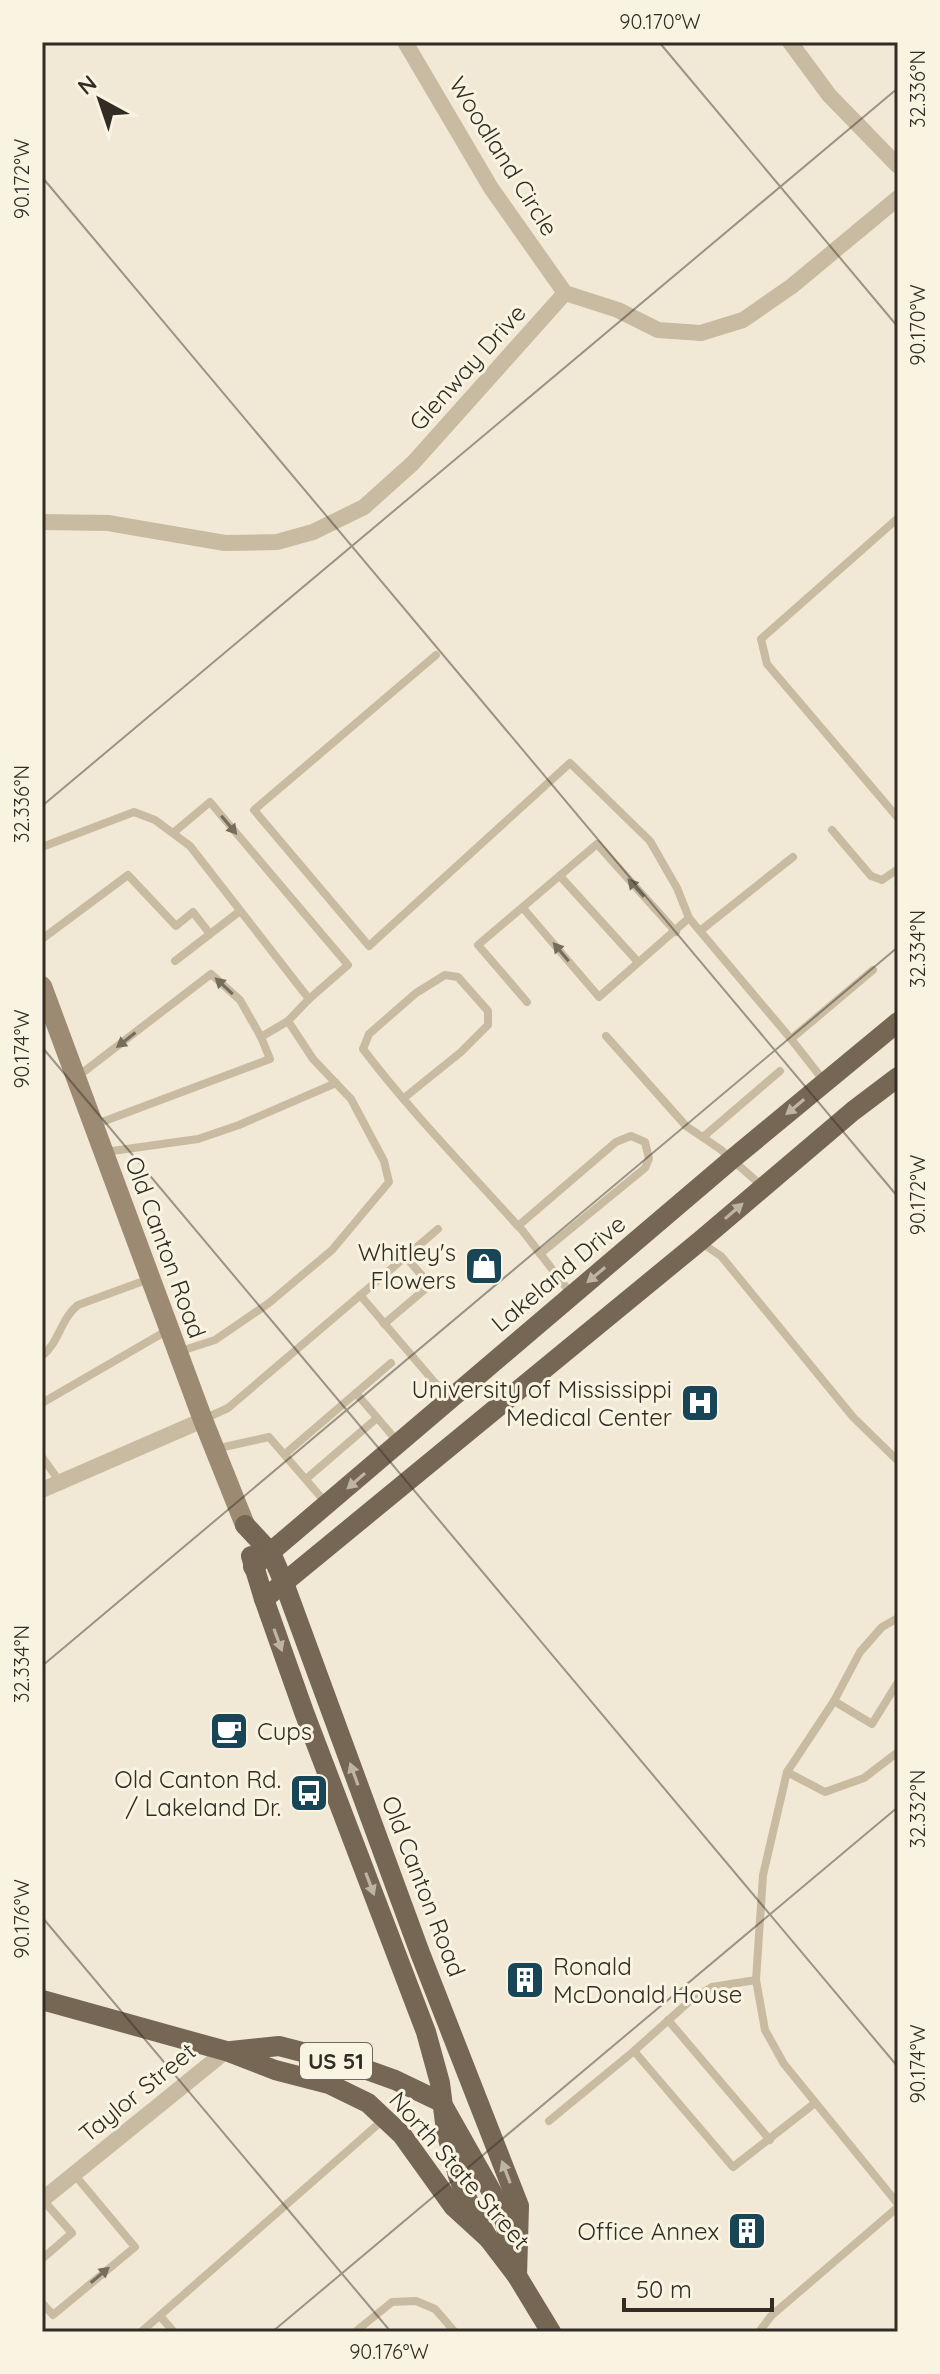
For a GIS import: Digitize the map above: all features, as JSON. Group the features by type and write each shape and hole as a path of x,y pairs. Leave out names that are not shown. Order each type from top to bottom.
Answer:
{"main road":[{"name":"Lakeland Drive","path":"253,1567 898,1022"},
{"path":"264,1599 898,1077"},
{"name":"Old Canton Road","path":"245,1525 271,1553 284,1583 420,1953 519,2206 517,2276"},
{"name":"Old Canton Road","path":"245,1525 253,1567 264,1599 426,2032 440,2083 446,2131 458,2176 488,2238"},
{"name":"North State Street","path":"42,2000 226,2051 275,2070 329,2084 368,2103 402,2135 453,2206 488,2238 517,2276 551,2332"},
{"name":"North State Street","path":"226,2051 279,2046 356,2066 441,2102 502,2210 517,2276"}],"street":[{"name":"Woodland Circle","path":"405,42 491,188 565,293"},
{"path":"790,42 829,95 898,166"},
{"path":"565,293 618,310 658,330 701,333 743,320 768,303 898,198"},
{"name":"Glenway Drive","path":"42,522 108,523 225,543 277,542 313,532 364,507 413,463 565,293"},
{"name":"Old Canton Road","path":"42,988 214,1450 245,1525"},
{"path":"42,1490 203,1420"},
{"name":"Taylor Street","path":"42,2200 226,2051"}],"lane":[{"path":"898,518 761,639 767,664 898,818"},
{"path":"436,655 254,810 369,946 570,763 650,841 677,888 689,918 825,1082"},
{"path":"173,833 210,802 348,965 288,1021 261,1037"},
{"path":"42,847 134,812 155,820 190,846 309,999"},
{"path":"832,830 876,879 882,880 898,869"},
{"path":"527,1002 478,945 597,844 676,932"},
{"path":"700,931 793,857"},
{"path":"42,939 128,875 176,926 193,912 210,934"},
{"path":"560,876 638,962"},
{"path":"523,908 599,997 689,918"},
{"path":"175,961 240,911"},
{"path":"791,1039 873,970"},
{"path":"76,1078 211,974 240,1000 270,1059 94,1126"},
{"path":"404,1098 461,1052 488,1025 488,1011 458,977 445,975 416,993 369,1034 363,1049 404,1098 518,1226 572,1296"},
{"path":"178,1352 215,1340 269,1303 332,1250 389,1182 384,1161 351,1099 313,1059 288,1021"},
{"path":"606,1036 686,1126 720,1149 763,1187"},
{"path":"703,1137 780,1071"},
{"path":"103,1152 198,1139 239,1125 336,1083"},
{"path":"518,1226 616,1142 631,1136 645,1142 649,1159 645,1168 540,1254"},
{"path":"203,1420 228,1408 438,1229"},
{"path":"700,1241 721,1256 853,1417 898,1461"},
{"path":"384,1324 430,1285 405,1256"},
{"path":"42,1356 49,1351 70,1311 78,1305 150,1278"},
{"path":"360,1295 451,1401"},
{"path":"42,1403 169,1329"},
{"path":"285,1454 334,1416 391,1363"},
{"path":"356,1393 399,1444"},
{"path":"306,1479 330,1454 377,1418"},
{"path":"214,1450 269,1437 328,1505"},
{"path":"42,1457 60,1482"},
{"path":"759,2332 771,2316 898,2206 784,2064 765,2030 756,1980 763,1875 787,1772 834,1701 860,1652 882,1627 898,1618"},
{"path":"834,1701 872,1724 898,1682"},
{"path":"787,1772 825,1792 864,1778 898,1752"},
{"path":"549,2121 692,1999 712,1987 756,1980"},
{"path":"668,2020 770,2140"},
{"path":"634,2051 733,2167 815,2103"},
{"path":"141,2332 386,2118"},
{"path":"42,2303 53,2315 135,2247 74,2174"},
{"path":"42,2200 72,2233 42,2259"},
{"path":"355,2332 392,2302 416,2301 435,2309 455,2332"},
{"path":"160,2316 174,2332"}],"place":[{"name":"Whitley's Flowers","path":"484,1266"},
{"name":"University of Mississippi Medical Center","path":"700,1403"},
{"name":"Cups","path":"229,1731"},
{"name":"Old Canton Rd. / Lakeland Dr.","path":"309,1793"},
{"name":"Ronald McDonald House","path":"525,1980"},
{"name":"Office Annex","path":"747,2231"}]}
